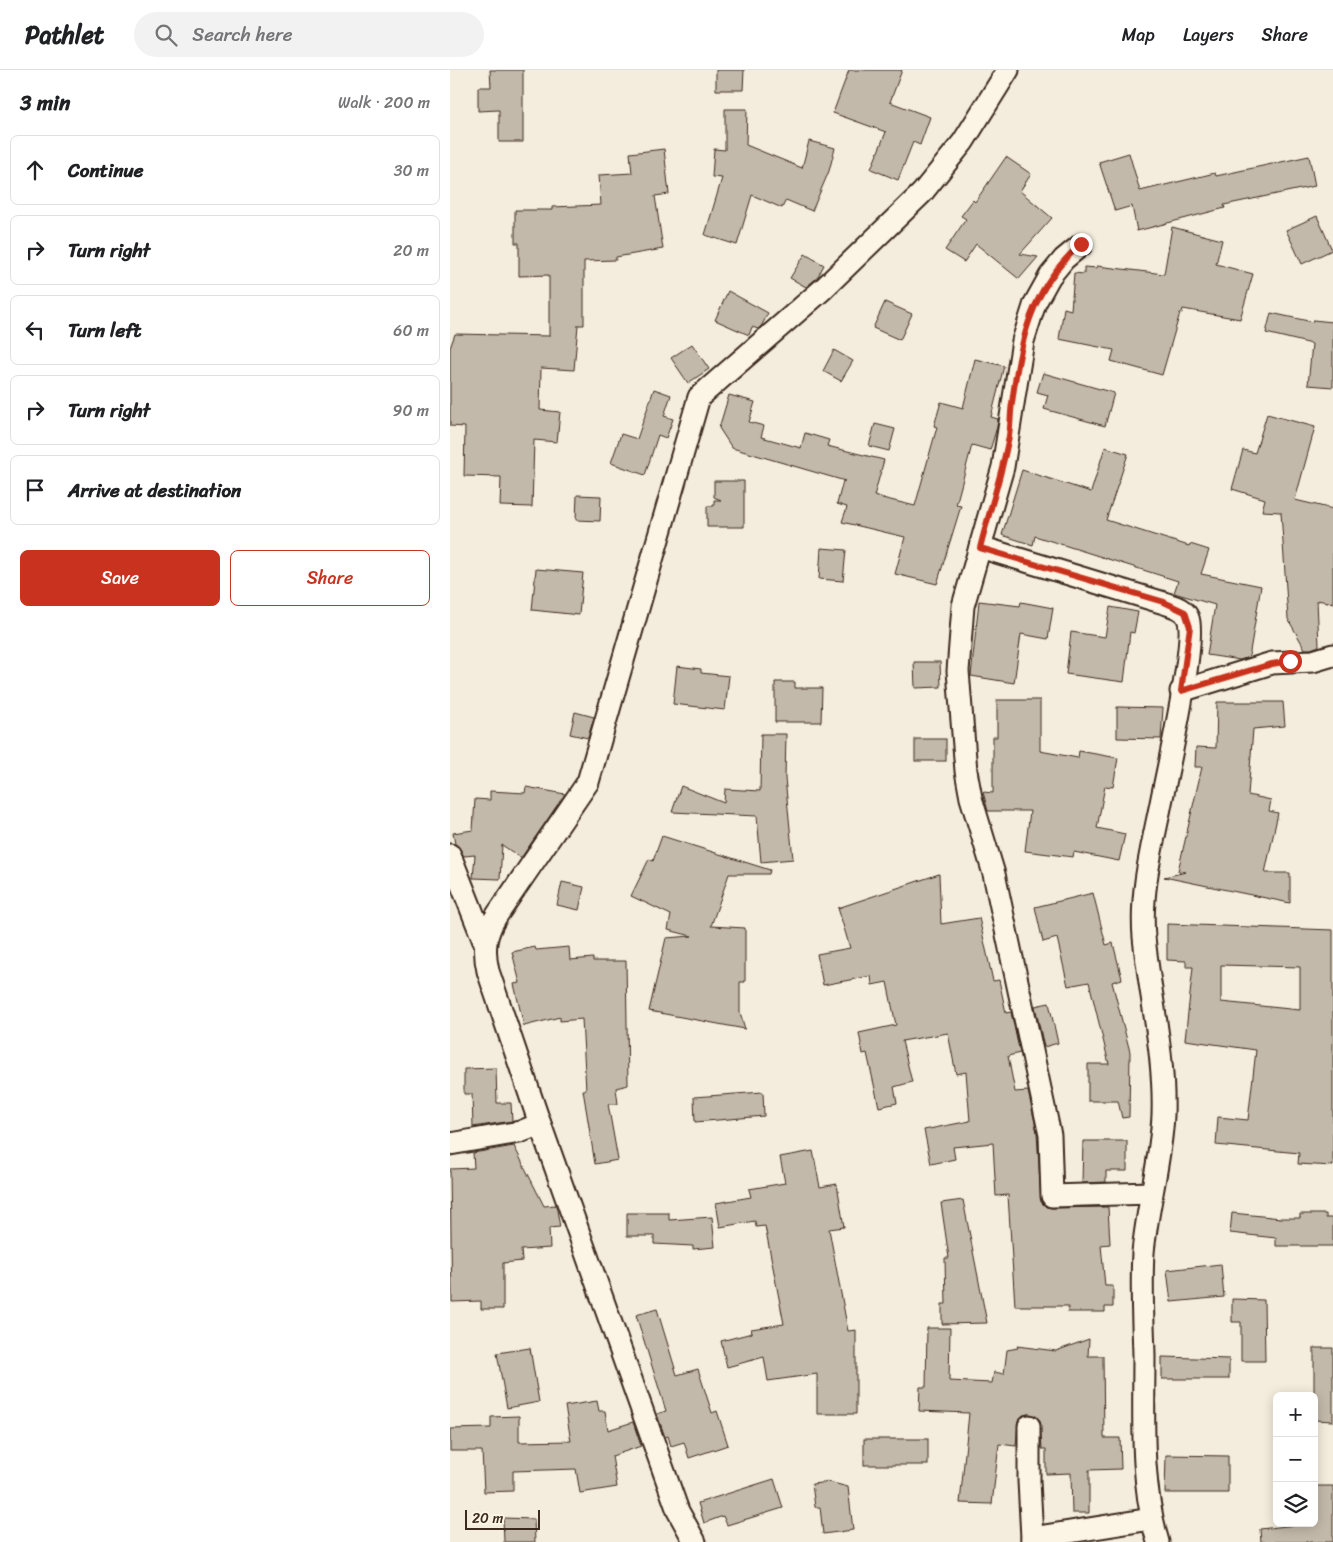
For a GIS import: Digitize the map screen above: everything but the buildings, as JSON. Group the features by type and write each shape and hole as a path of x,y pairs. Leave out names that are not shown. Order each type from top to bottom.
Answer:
{"street":[{"path":"485,944 489,928 496,915 588,782 699,397 823,289 922,193 963,142 1008,70"},
{"path":"1081,244 1064,259 1050,276 1035,303 1017,370 1009,438 1003,467 963,606 959,642 959,706 966,771 994,874 1050,1135 1052,1196 1151,1193"},
{"path":"980,548 1164,602 1185,612 1190,627 1181,691 1145,880 1144,936 1160,1042 1162,1075 1162,1116 1143,1254 1144,1458 1151,1519 1158,1542"},
{"path":"1181,691 1272,664 1313,661 1333,655"},
{"path":"450,855 485,944 488,970 540,1124 678,1510 695,1542"},
{"path":"450,1144 520,1132 540,1124"},
{"path":"1029,1426 1032,1540 1151,1519"}],"route":[{"path":"1081,244 1064,259 1050,276 1035,303 1023,341 1017,370 1011,405 1009,438 1003,467 980,548 1164,602 1185,612 1189,619 1190,627 1181,691 1272,664 1290,661"}]}
